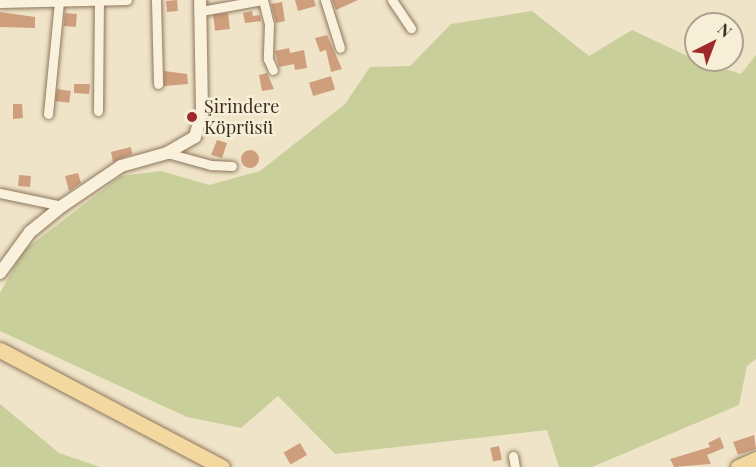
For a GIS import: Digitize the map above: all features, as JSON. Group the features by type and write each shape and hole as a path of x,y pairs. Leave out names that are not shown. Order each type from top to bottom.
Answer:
{"main road":[{"path":"0,350 222,467"},
{"path":"0,357 88,397"},
{"path":"193,451 228,467"},
{"path":"738,467 756,459"}],"street":[{"path":"0,3 75,1 99,3 127,0"},
{"path":"156,0 158,84"},
{"path":"0,273 25,238 62,206 121,166 167,153 195,137 202,110 200,5 262,0 268,24 268,59 273,70"},
{"path":"325,0 339,48"},
{"path":"392,0 411,28"},
{"path":"48,114 59,2"},
{"path":"98,111 99,3"},
{"path":"167,153 211,165 232,166"},
{"path":"0,193 62,206"},
{"path":"513,456 515,467"}],"green space":[{"path":"532,11 589,56 632,30 684,54 684,72 741,74 756,55 756,359 747,366 739,405 592,467 559,467 547,430 335,454 278,396 241,428 187,417 0,331 0,293 23,251 121,176 161,171 209,185 260,171 345,104 370,67 410,66 451,24"},
{"path":"0,404 59,453 100,467 0,467"}],"building":[{"path":"177,0 178,11 167,12 166,1"},
{"path":"295,0 314,0 316,6 298,11"},
{"path":"332,0 358,0 336,10"},
{"path":"282,2 285,21 276,23 271,4"},
{"path":"252,11 253,16 260,15 261,21 245,23 243,13"},
{"path":"0,12 35,17 35,28 0,27"},
{"path":"65,13 77,14 76,27 64,26"},
{"path":"228,13 230,29 215,31 213,15"},
{"path":"327,35 342,69 331,72 326,50 320,52 315,38"},
{"path":"289,48 290,53 304,50 307,68 295,70 294,64 279,67 275,51"},
{"path":"164,71 187,74 188,84 164,86"},
{"path":"267,73 274,89 262,91 259,75"},
{"path":"331,76 335,89 313,96 309,83"},
{"path":"74,84 90,84 89,94 74,93"},
{"path":"57,89 71,91 69,103 55,101"},
{"path":"13,104 22,104 23,118 13,119"},
{"path":"217,140 227,143 222,158 211,155"},
{"path":"131,147 132,154 113,162 111,152"},
{"path":"246,150 254,150 259,155 257,166 246,168 241,163 241,155"},
{"path":"78,173 81,183 69,191 65,176"},
{"path":"19,175 31,176 30,187 18,186"},
{"path":"754,435 756,449 738,455 733,442"},
{"path":"720,437 724,448 707,455 711,464 674,467 670,459 710,447 708,443"},
{"path":"300,443 307,455 291,465 284,452"},
{"path":"499,446 502,460 493,462 490,448"}],"place":[{"name":"Şirindere Köprüsü","path":"192,117"}]}
